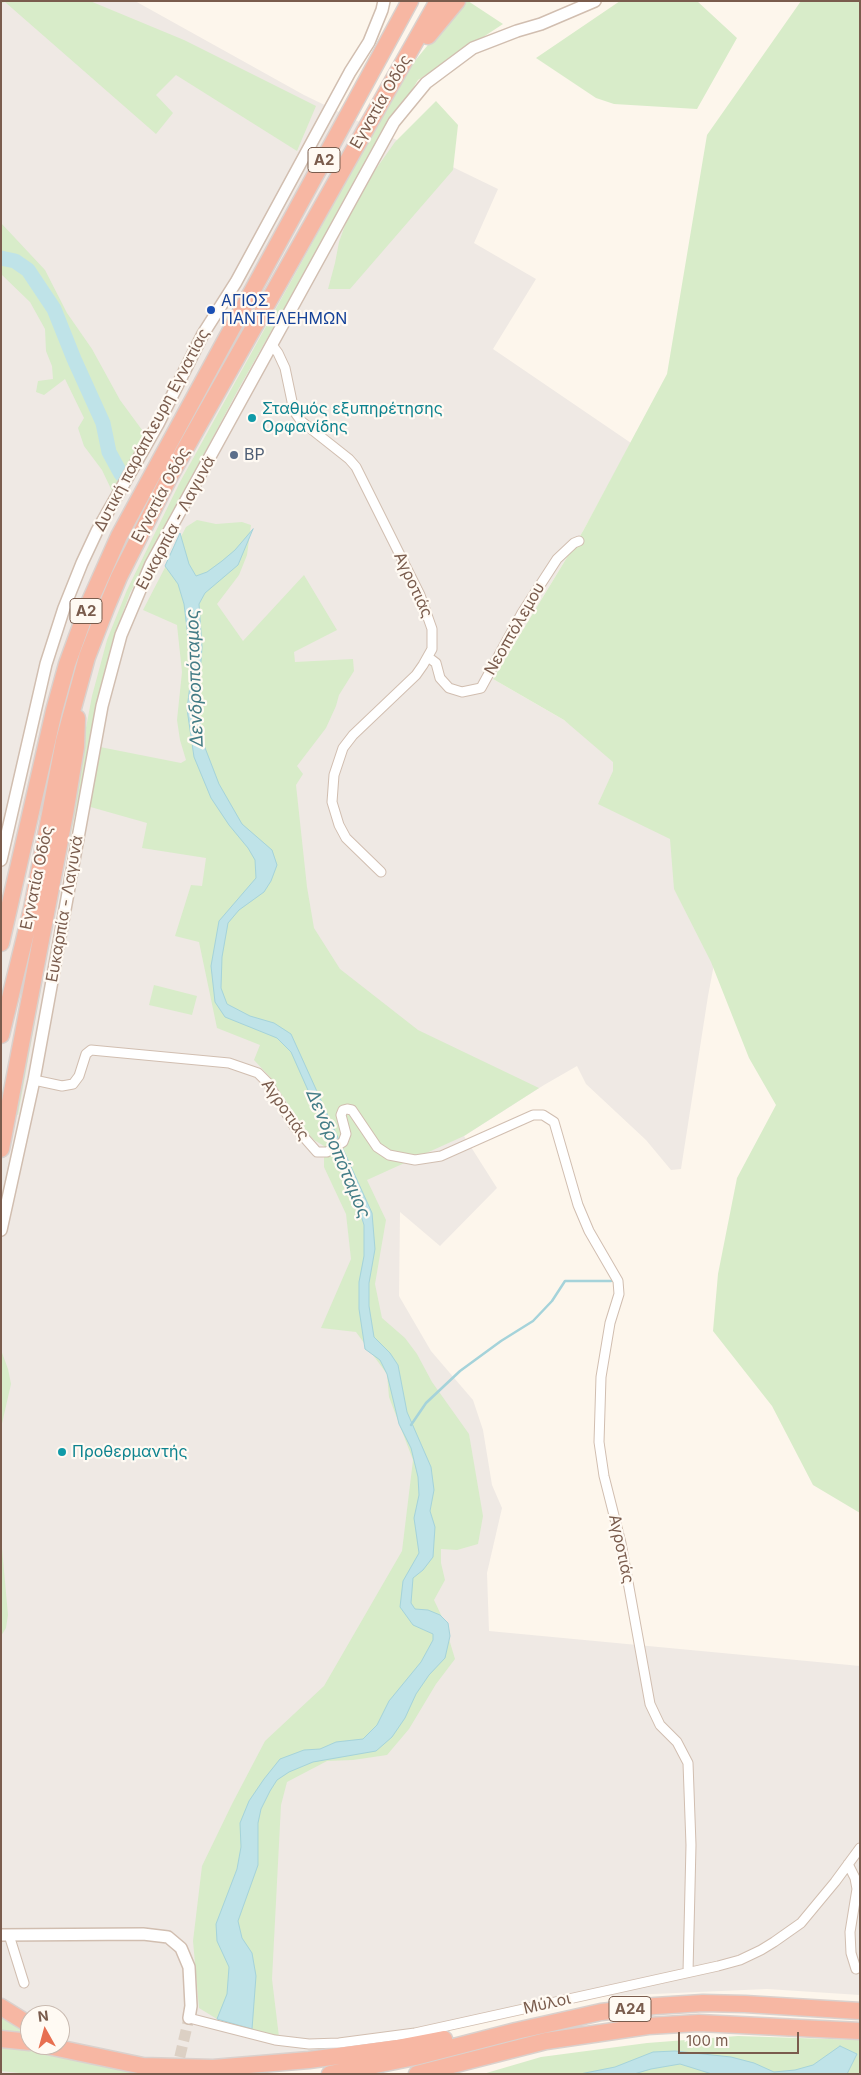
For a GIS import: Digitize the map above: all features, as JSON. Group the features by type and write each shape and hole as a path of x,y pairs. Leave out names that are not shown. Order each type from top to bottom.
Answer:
{"highway":[{"name":"Εγνατία Οδός","path":"1,1035 32,908 64,741 87,657 115,585 171,474 438,1"},
{"path":"397,76 457,1"},
{"name":"Εγνατία Οδός","path":"1,943 54,711 74,642 90,600 119,536 406,5"},
{"path":"1,1149 70,783 76,747 79,688"},
{"name":"Α24","path":"330,2074 416,2057 516,2031 601,2012 683,2004 746,2004 860,2011"},
{"path":"1,2007 20,2019"},
{"name":"Α24","path":"417,2074 546,2041 648,2026 699,2024 860,2031"},
{"path":"70,2051 143,2066 213,2068 309,2060 397,2048 482,2031 516,2031"},
{"path":"1,2039 20,2041"},
{"path":"70,2044 105,2058"}],"street":[{"name":"Δυτική παράπλευρη Εγνατίας","path":"1,860 46,664 64,608 82,563 97,531 158,424 203,334 236,282 350,72 369,42 384,1"},
{"name":"Ευκαρπία - Λαγυνά","path":"517,31 539,17 576,1"},
{"name":"Ευκαρπία - Λαγυνά","path":"1,1230 34,1080 93,750 107,685 122,635 143,582 159,549 198,482 394,122 426,83 473,48 517,31 542,24 595,1"},
{"name":"Αγροτιάς","path":"272,345 285,368 294,411 301,421 315,434 349,459 356,467 429,616 432,640 428,657 416,675 343,748 334,776 332,802 339,826 346,838 381,872"},
{"name":"Νεοπτόλεμου","path":"428,657 436,663 440,678 449,688 462,692 481,688 522,613 557,560 578,541"},
{"name":"Αγροτιάς","path":"34,1080 62,1086 74,1083 79,1076 86,1054 91,1050 229,1063 258,1073 268,1082 294,1126 317,1152 327,1152 343,1142 346,1134 341,1115 342,1110 347,1109 352,1110 377,1147 389,1155 416,1160 442,1156 533,1114 550,1118 556,1128 578,1205 589,1231 618,1281 619,1294 610,1323 601,1377 599,1442 604,1476 621,1543 650,1704 660,1725 677,1742 684,1752 688,1763 691,1845 688,1972"},
{"name":"Μύλοι","path":"189,2018 275,2040 309,2044 339,2043 432,2029 740,1960 774,1942 801,1923 860,1848"},
{"path":"848,1864 855,1878 857,1890 850,1932 851,1953 856,1970"},
{"path":"24,1983 5,1935 143,1934 168,1937 181,1948 190,1967 191,2006 189,2018"}],"shaded area":[{"path":"1,1 135,1 304,95 498,189 474,243 536,279 493,349 631,443 583,531 493,679 564,720 629,763 724,911 708,996 681,1169 671,1170 646,1140 586,1084 577,1066 464,1136 497,1188 440,1246 400,1212 399,1296 431,1351 473,1400 483,1430 492,1485 502,1508 487,1573 489,1631 860,1666 860,1995 767,1989 607,1996 290,2058 159,2074 1,2074"}],"green space":[{"path":"1,1 90,1 184,40 316,106 297,151 176,75 156,95 173,113 156,134 5,2 1,3"},
{"path":"464,1 468,1 503,24 418,80 350,192 239,388 130,593 112,642 59,889 18,1115 13,1113 92,696 107,640 127,590 180,482 409,68"},
{"path":"620,1 697,1 737,38 697,109 614,104 596,98 536,58"},
{"path":"801,1 860,1 860,1513 813,1485 772,1406 713,1331 718,1274 737,1178 776,1105 749,1058 711,962 674,889 670,839 598,804 613,771 613,762 564,720 493,679 583,531 667,374 707,135"},
{"path":"436,101 458,125 453,170 350,289 328,289 339,242 354,200 395,142"},
{"path":"1,223 45,270 67,313 92,349 120,400 145,434 112,491 102,470 84,446 78,428 84,418 65,379 44,395 36,392 38,381 53,379 52,366 46,351 45,329 30,302 1,274"},
{"path":"197,520 216,524 242,522 251,525 247,555 239,575 217,604 243,641 304,575 337,630 294,652 295,662 353,659 354,671 339,695 326,728 297,766 303,774 296,785 307,887 314,928 340,969 418,1030 539,1088 464,1136 367,1180 386,1220 375,1284 382,1318 405,1338 417,1354 432,1382 469,1434 483,1516 478,1544 457,1550 441,1549 441,1563 445,1580 434,1600 443,1619 455,1659 436,1684 409,1729 387,1755 353,1760 327,1761 287,1782 281,1805 272,1979 279,2037 217,2019 199,2008 193,1941 202,1866 265,1741 324,1686 402,1551 413,1460 389,1397 387,1374 356,1332 321,1328 351,1259 346,1214 324,1167 324,1146 314,1140 306,1131 270,1077 254,1060 260,1045 217,1028 199,942 175,936 191,885 202,886 206,858 142,848 147,823 87,806 100,747 181,763 186,760 177,720 182,672 177,625 143,610 186,527"},
{"path":"154,985 197,996 192,1015 149,1005"},
{"path":"1,1350 11,1384 1,1428"},
{"path":"1,1537 8,1615 6,1628 1,1636"},
{"path":"1,2014 20,2026 20,2035 1,2034"},
{"path":"738,2036 860,2040 860,2074 483,2074 541,2057 647,2043"},
{"path":"1,2046 20,2047 20,2055 70,2055 70,2053 239,2074 28,2074 1,2071"}],"water":[{"path":"253,529 238,565 205,593 199,604 202,647 198,701 202,740 219,784 242,824 272,850 277,865 271,881 264,892 239,910 228,923 222,957 221,988 227,1004 250,1016 274,1023 291,1034 372,1213 375,1249 369,1283 369,1306 374,1337 390,1353 398,1365 407,1412 431,1467 434,1490 430,1511 435,1527 433,1557 423,1570 413,1578 411,1603 415,1609 428,1610 440,1615 448,1623 450,1636 445,1658 429,1675 416,1694 405,1718 392,1737 376,1751 313,1762 289,1772 277,1780 270,1791 261,1809 258,1823 258,1865 238,1921 242,1938 252,1953 256,1976 252,2029 217,2019 227,1994 229,1967 217,1941 216,1924 237,1869 241,1847 240,1823 249,1801 280,1759 304,1750 320,1749 336,1742 363,1739 377,1725 389,1701 421,1662 433,1640 433,1634 413,1625 400,1607 403,1581 419,1553 414,1518 419,1495 418,1477 411,1448 399,1424 387,1374 380,1360 365,1349 359,1309 359,1282 364,1256 364,1225 355,1196 291,1052 277,1038 225,1017 215,1002 211,966 219,921 256,878 255,860 211,798 194,757 187,709 192,670 184,604 178,584 165,566 180,533 189,564 196,576 207,572 222,561 235,550"},
{"path":"840,2046 857,2054 847,2074 712,2074 680,2064 634,2074 580,2074 615,2067 653,2052 675,2051 731,2057 754,2063 774,2072 795,2070 813,2065"}],"waterway":[{"name":"Δενδροπόταμος","path":"1,258 15,261 28,270 54,309 103,423 109,452 121,474"},
{"path":"411,1425 426,1403 460,1371 501,1341 533,1321 552,1301 565,1281 611,1281"}],"tunnel":[{"path":"176,2073 189,2018"}],"place":[{"name":"ΑΓΙΟΣ ΠΑΝΤΕΛΕΗΜΩΝ","path":"211,310"},
{"name":"Σταθμός εξυπηρέτησης Ορφανίδης","path":"252,418"},
{"name":"BP","path":"234,455"},
{"name":"Προθερμαντής","path":"62,1452"}]}
